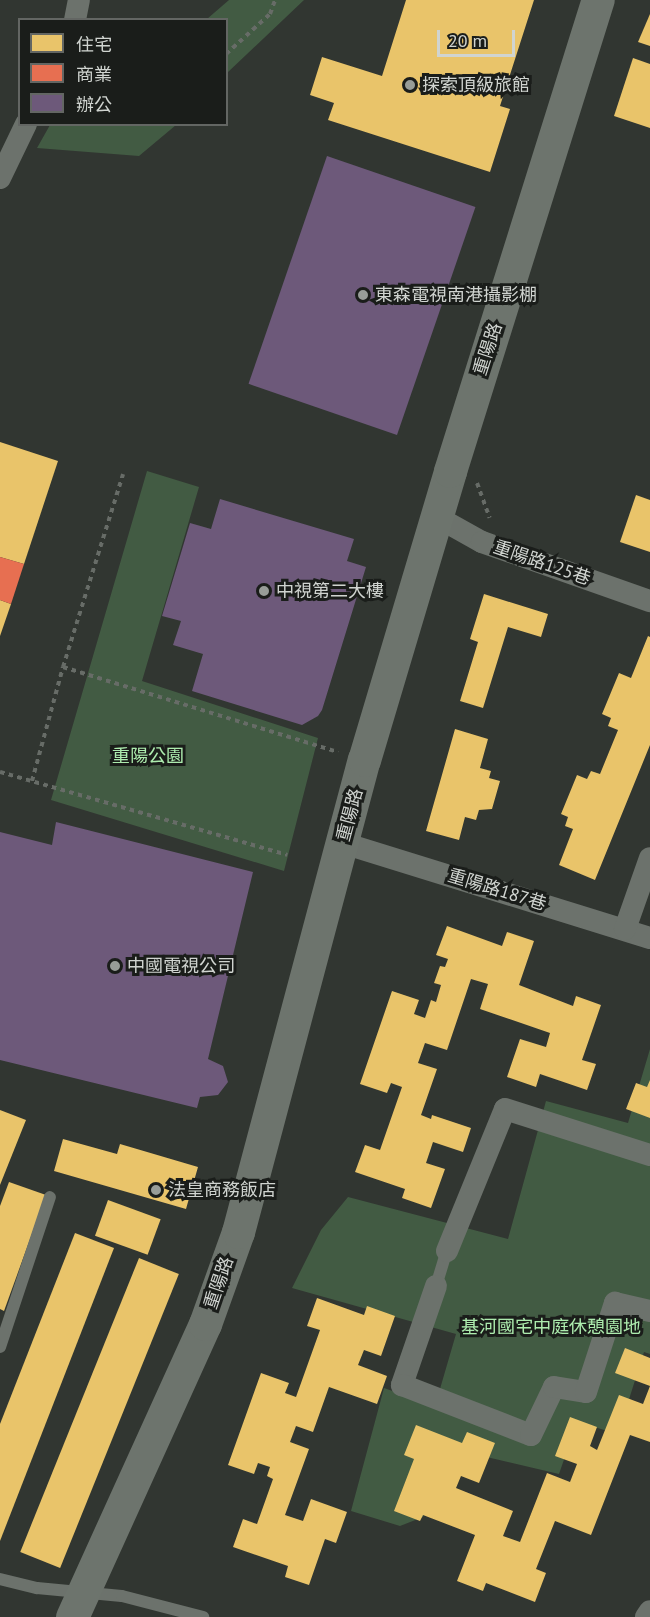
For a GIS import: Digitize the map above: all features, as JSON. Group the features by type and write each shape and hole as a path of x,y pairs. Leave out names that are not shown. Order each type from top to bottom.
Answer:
{"street":[{"path":"75,18 79,0"},
{"name":"重陽路","path":"77,1605 205,1324 237,1232 364,760 598,0"},
{"path":"0,178 25,126"},
{"name":"重陽路125巷","path":"437,517 482,542 650,601"},
{"name":"重陽路187巷","path":"343,843 650,938"},
{"path":"625,929 650,858"},
{"path":"447,1251 505,1109 650,1155"},
{"path":"436,1287 402,1385 531,1435 554,1387 586,1392 615,1303 650,1311"},
{"path":"646,1617 650,1611"}],"lane":[{"path":"0,1347 4,1327 50,1197"},
{"path":"436,1287 447,1251"},
{"path":"0,1579 37,1588 77,1605 122,1596 203,1617"}],"path":[{"path":"228,52 270,14 275,0"},
{"path":"32,781 63,667 123,474"},
{"path":"476,480 490,518"},
{"path":"63,667 364,760"},
{"path":"0,772 287,855"}],"green space":[{"path":"229,0 304,0 228,72 228,18 208,18"},
{"path":"49,126 175,126 139,156 37,148"},
{"name":"重陽公園","path":"147,471 199,487 142,681 318,738 284,871 51,800"},
{"name":"基河國宅中庭休憩園地","path":"650,1049 650,1354 644,1352 618,1434 577,1422 559,1474 444,1447 423,1517 400,1526 351,1511 384,1388 435,1406 456,1334 292,1288 321,1230 348,1197 508,1239 546,1101 628,1123"}],"building: 住宅":[{"name":"探索頂級旅館","path":"406,0 534,0 500,106 510,109 490,172 328,120 334,103 310,95 322,57 382,76"},
{"path":"650,14 650,46 638,42"},
{"path":"633,58 650,64 650,128 614,116"},
{"path":"0,442 58,461 24,564 0,557"},
{"path":"636,495 650,500 650,552 620,542"},
{"path":"484,594 548,614 541,637 508,627 483,708 460,701 478,642 470,639"},
{"path":"0,600 11,604 0,636"},
{"path":"648,636 650,637 650,745 595,880 559,865 573,829 565,826 568,817 561,814 577,775 587,779 591,771 600,774 618,730 608,726 611,718 602,714 619,673 631,678"},
{"path":"455,729 488,739 480,768 491,771 489,778 500,781 492,809 479,810 476,820 465,817 459,840 426,831"},
{"path":"447,926 502,946 507,932 534,941 519,985 573,1006 576,996 601,1005 582,1060 596,1064 587,1090 540,1074 536,1087 507,1077 520,1039 546,1047 550,1033 480,1009 488,984 471,979 447,1050 425,1043 418,1063 437,1069 421,1115 431,1119 432,1115 471,1128 463,1152 433,1142 426,1163 445,1169 431,1208 402,1198 405,1189 355,1172 365,1145 380,1150 402,1087 391,1083 387,1093 360,1084 392,991 419,1000 414,1014 425,1018 431,1000 436,1002 441,985 434,983 440,966 445,967 448,959 436,955"},
{"path":"650,1080 650,1118 626,1109 636,1083 647,1087"},
{"path":"0,1110 26,1120 0,1185"},
{"name":"法皇商務飯店","path":"63,1139 117,1154 120,1144 198,1167 186,1209 54,1171"},
{"path":"9,1182 46,1195 4,1311 0,1309 0,1206"},
{"path":"108,1200 161,1219 148,1255 95,1236"},
{"path":"75,1233 114,1248 0,1541 0,1424"},
{"path":"139,1258 179,1274 60,1568 20,1552"},
{"path":"317,1298 364,1315 367,1306 395,1316 381,1356 364,1350 358,1365 387,1376 377,1404 329,1387 313,1432 296,1426 290,1442 309,1449 285,1515 303,1521 311,1499 347,1512 336,1543 325,1539 309,1585 285,1577 288,1566 233,1547 243,1519 257,1524 273,1479 267,1476 270,1467 258,1463 254,1474 228,1465 261,1373 289,1383 285,1393 296,1397 320,1330 307,1326"},
{"path":"625,1348 650,1358 650,1386 615,1373"},
{"path":"650,1386 650,1442 630,1435 591,1535 555,1521 536,1569 546,1573 535,1602 486,1583 483,1591 457,1581 475,1535 423,1515 420,1521 394,1511 414,1459 404,1455 416,1425 462,1443 467,1432 495,1443 479,1483 461,1476 456,1488 513,1511 503,1536 520,1542 547,1473 570,1482 577,1464 555,1456 570,1417 597,1427 590,1446 597,1450 619,1395 643,1404"}],"building: 商業":[{"path":"0,557 24,564 11,604 0,600"}],"building: 辦公":[{"name":"東森電視南港攝影棚","path":"327,156 475,207 397,435 249,384"},
{"name":"中視第二大樓","path":"220,499 354,539 347,561 366,567 322,710 318,716 302,725 192,691 203,654 173,645 181,621 162,616 190,523 211,529"},
{"name":"中國電視公司","path":"56,822 253,872 208,1059 223,1066 228,1082 218,1095 200,1097 197,1108 0,1060 0,832 52,845"}],"place":[{"name":"探索頂級旅館","path":"410,85"},
{"name":"東森電視南港攝影棚","path":"363,295"},
{"name":"中視第二大樓","path":"264,591"},
{"name":"中國電視公司","path":"115,966"},
{"name":"法皇商務飯店","path":"156,1190"}]}
